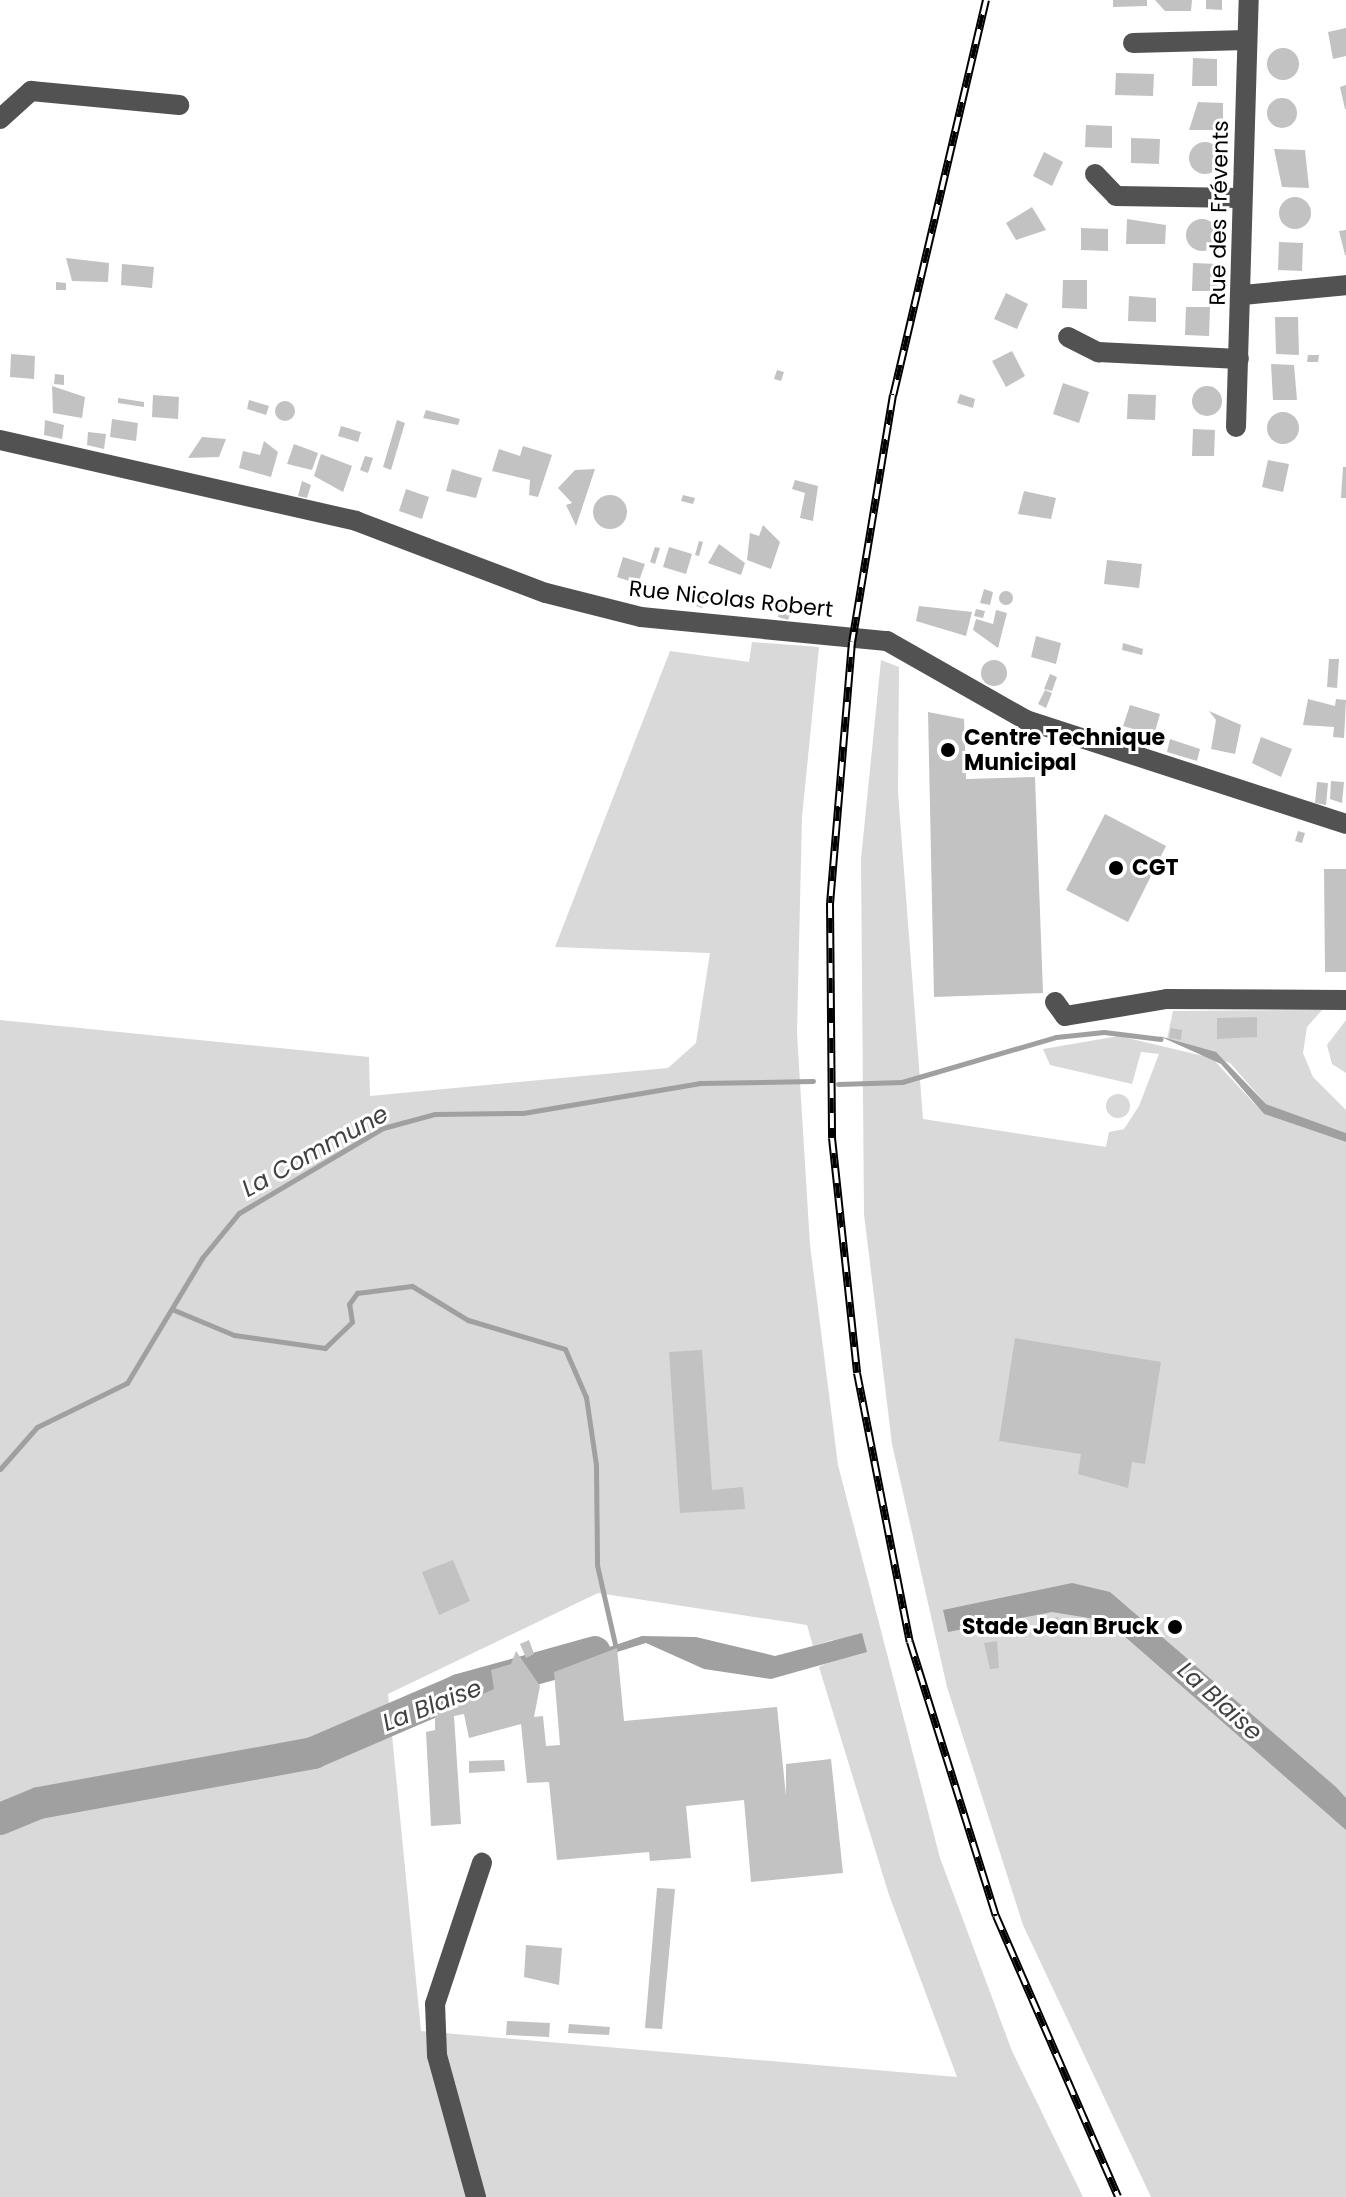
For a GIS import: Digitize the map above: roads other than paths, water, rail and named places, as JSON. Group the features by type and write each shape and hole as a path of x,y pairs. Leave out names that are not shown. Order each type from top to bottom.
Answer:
{"street":[{"name":"Rue des Frévents","path":"1236,427 1243,295 1242,198 1249,0"},
{"path":"1133,43 1247,40"},
{"path":"0,119 31,91 179,105"},
{"path":"1095,174 1116,196 1242,198"},
{"path":"1243,295 1346,285"},
{"path":"1068,337 1098,352 1239,359"},
{"name":"Rue Nicolas Robert","path":"0,440 356,521 546,593 641,617 887,641 1026,720 1346,824"},
{"path":"1055,1002 1065,1016 1167,999 1346,1000"},
{"path":"476,2197 437,2055 435,2004 482,1863"}],"water":[{"path":"1159,1036 1216,1052 1266,1104 1346,1133 1346,1142 1264,1114 1221,1064"},
{"path":"1072,1583 1110,1592 1336,1787 1346,1798 1346,1830 1107,1621 1052,1612 948,1632 943,1610"},
{"path":"862,1633 867,1652 771,1679 704,1669 646,1643 553,1672 556,1665 642,1636 696,1637 775,1656"}],"waterway":[{"path":"838,1084 902,1082 1056,1037 1104,1032 1161,1039"},
{"name":"La Commune","path":"0,1469 37,1427 127,1383 202,1258 239,1213 383,1128 435,1114 523,1113 700,1083 813,1081"},
{"path":"174,1310 234,1335 325,1348 352,1322 349,1304 357,1293 412,1286 468,1320 565,1349 586,1397 596,1465 597,1565 615,1644"},
{"name":"La Blaise","path":"0,1819 39,1803 313,1753 459,1690 595,1652"}],"railway":[{"path":"986,0 893,395 852,642 830,903 832,1138 857,1373 910,1642 996,1916 1118,2197"}],"place":[{"name":"Centre Technique Municipal","path":"948,750"},
{"name":"CGT","path":"1116,868"},
{"name":"Stade Jean Bruck","path":"1175,1627"}]}
